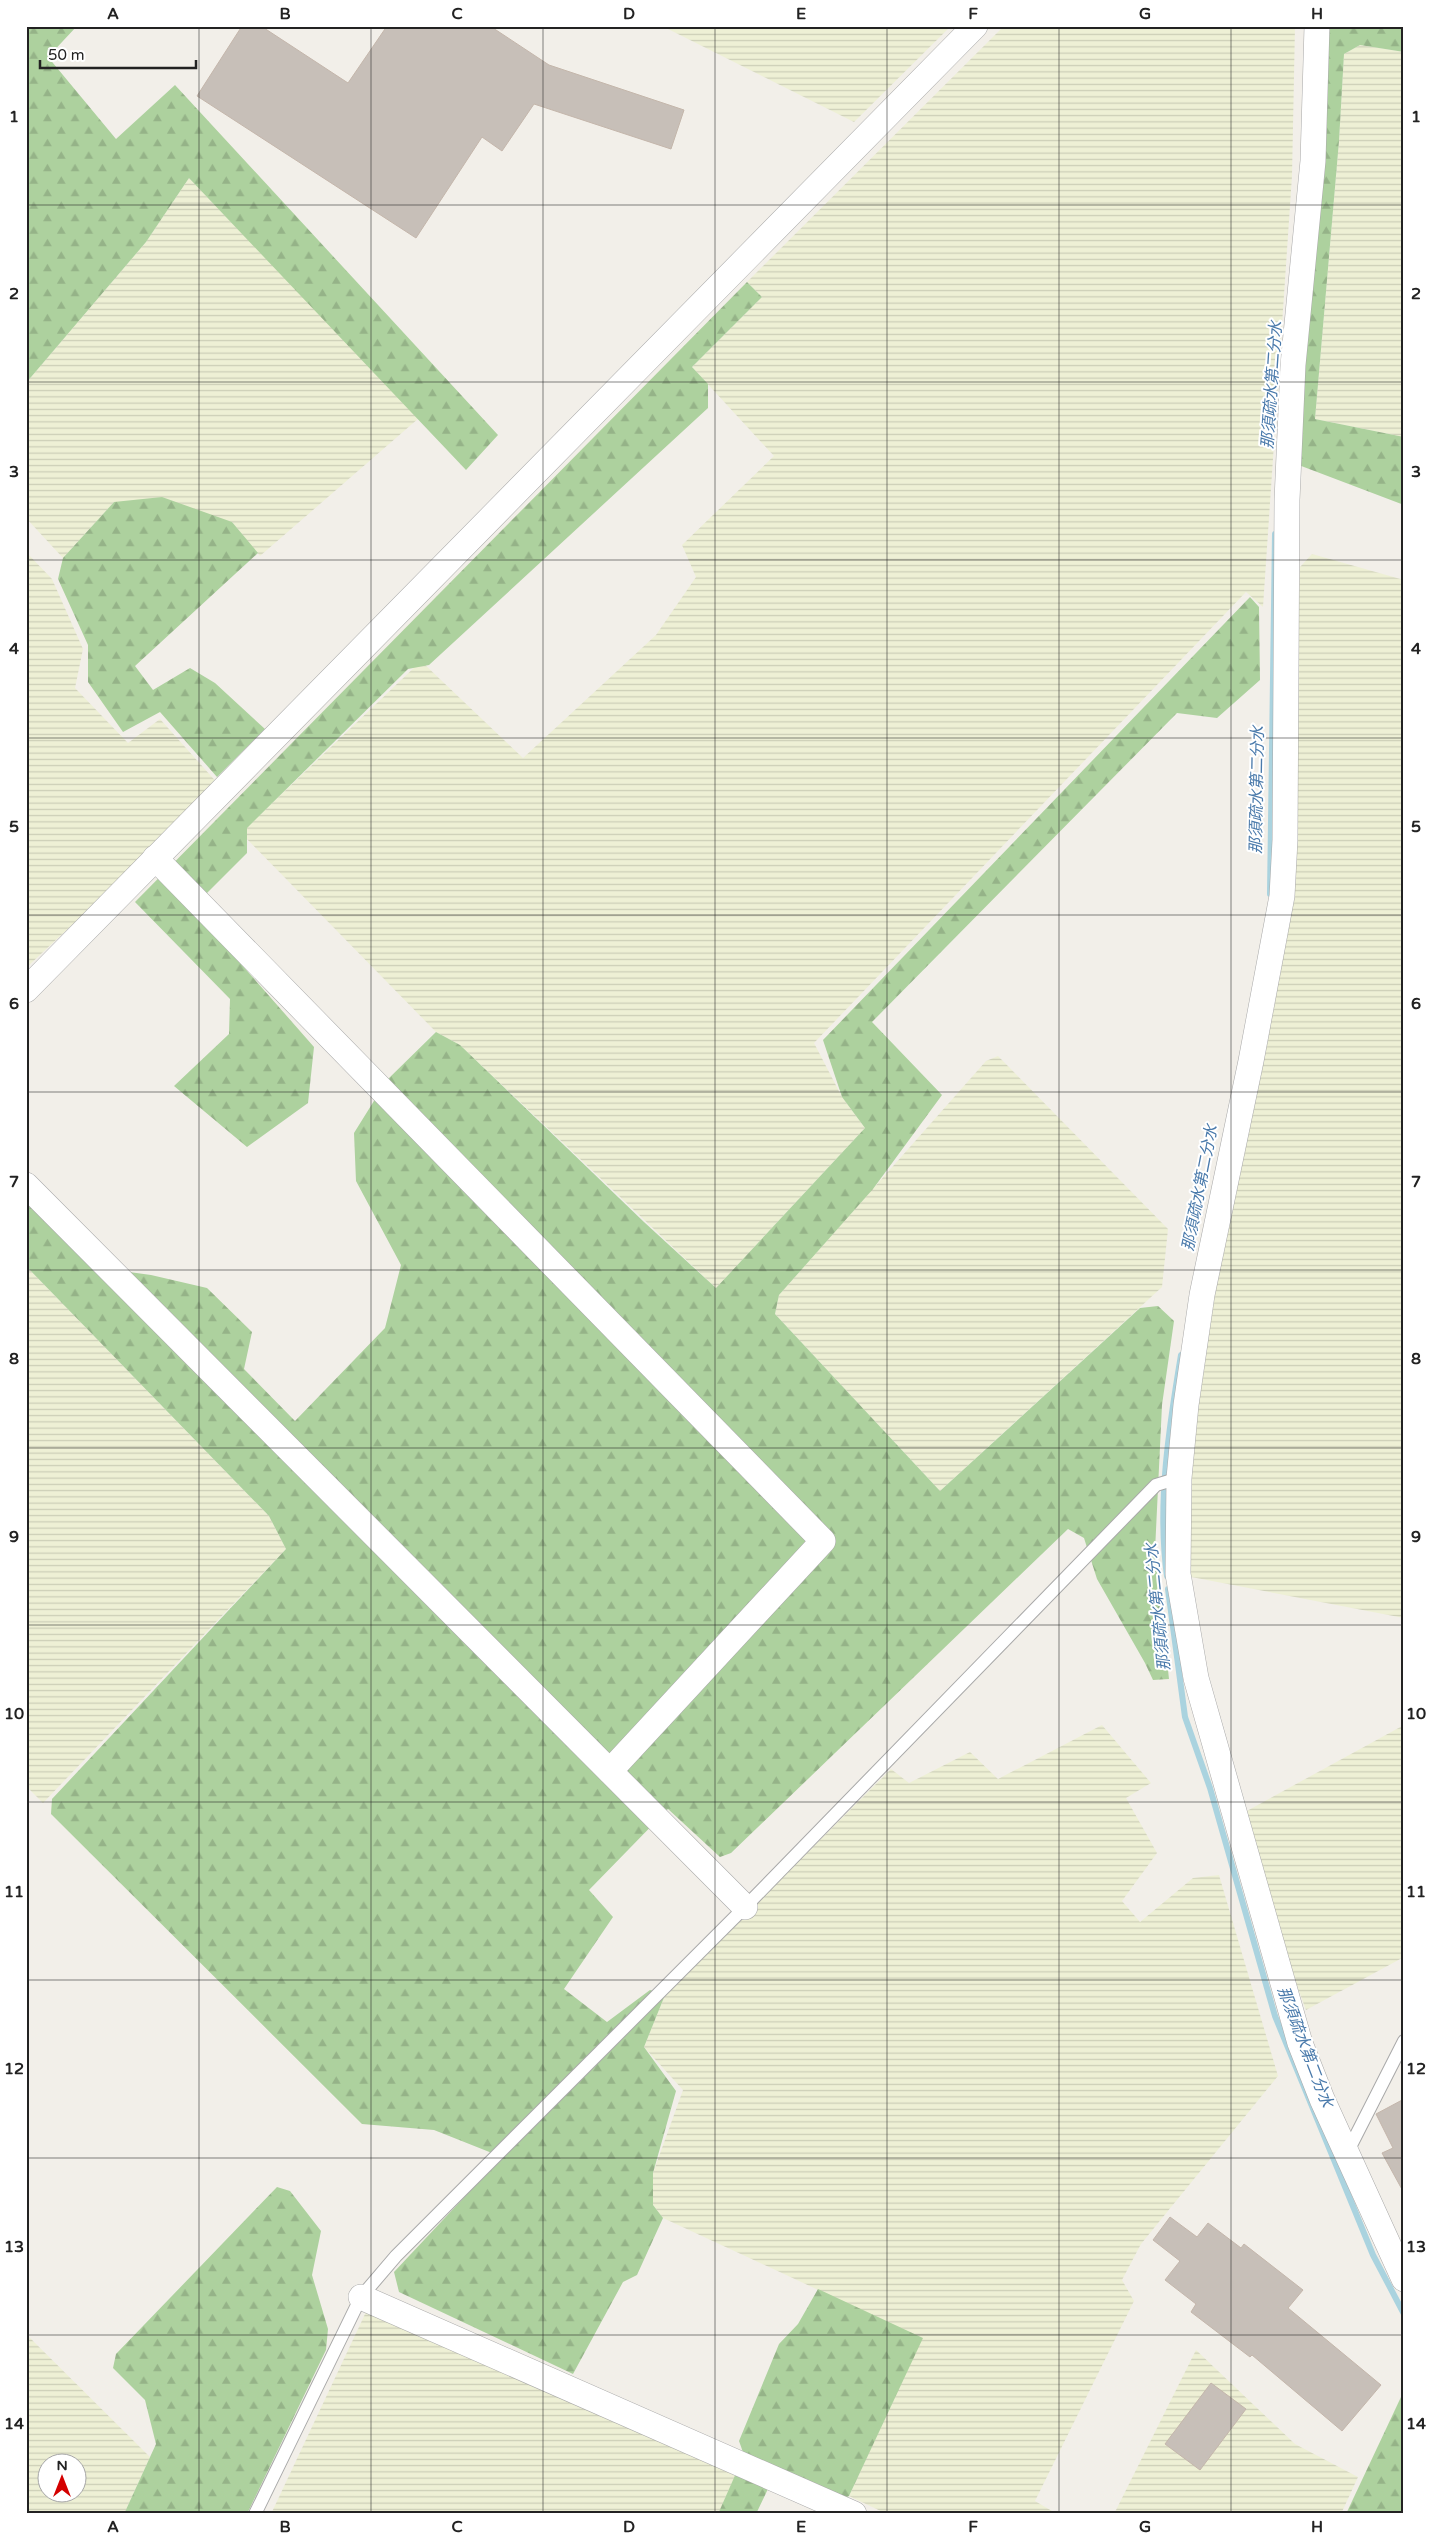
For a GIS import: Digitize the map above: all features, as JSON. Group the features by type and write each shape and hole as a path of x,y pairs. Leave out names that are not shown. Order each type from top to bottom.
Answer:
{"street":[{"path":"26,990 975,26"},
{"path":"1317,26 1313,161 1293,365 1286,500 1285,840 1282,896 1252,1061 1202,1295 1181,1443 1178,1478 1178,1574 1196,1678 1300,2043 1404,2279"},
{"path":"156,858 823,1541 610,1771"},
{"path":"26,1185 745,1906"},
{"path":"361,2297 854,2514"}],"lane":[{"path":"255,2514 361,2297 396,2256 745,1906 1156,1485 1178,1478"},
{"path":"1347,2153 1404,2042"}],"green space":[{"path":"26,26 77,26 48,57 116,139 175,85 498,435 466,470 189,178 146,242 26,383"},
{"path":"662,26 951,26 854,122"},
{"path":"1004,26 1295,26 1292,176 1263,607 1246,592 814,1043 842,1097 865,1128 716,1288 460,1045 436,1032 241,833 421,661 523,758 656,635 696,577 682,545 774,456 692,367 762,297 747,282"},
{"path":"1323,26 1404,26 1404,52 1360,45 1344,54 1339,141 1315,419 1404,437 1404,505 1296,464"},
{"path":"1360,45 1404,52 1404,437 1315,419 1339,141 1344,54"},
{"path":"189,178 419,418 260,556 232,522 114,502 63,558 26,518 26,383 146,242"},
{"path":"747,282 762,297 692,367 708,384 708,408 429,665 408,669 247,828 247,853 192,908 314,1047 308,1103 247,1147 174,1086 229,1034 230,999 135,902"},
{"path":"162,497 232,522 258,553 135,666 153,690 190,668 215,683 265,729 217,777 160,712 123,732 88,682 88,645 58,579 63,558 114,502"},
{"path":"26,552 52,579 83,649 75,688 128,743 160,719 220,786 26,968"},
{"path":"1312,554 1404,580 1404,1618 1186,1576 1186,1475 1209,1312 1291,896 1300,567"},
{"path":"1250,597 1259,607 1260,680 1217,718 1177,713 872,1022 942,1095 873,1189 779,1295 775,1314 940,1491 1140,1308 1158,1306 1174,1321 1162,1405 1155,1551 1169,1679 1153,1680 1097,1579 1084,1538 1068,1529 731,1853 720,1857 668,1809 589,1890 613,1917 564,1989 607,2022 650,1990 665,1995 644,2047 676,2091 653,2173 653,2205 663,2218 637,2275 623,2282 573,2374 399,2292 394,2272 502,2157 434,2130 362,2124 51,1814 52,1799 286,1549 269,1516 26,1266 26,1196 122,1271 151,1275 207,1288 252,1332 244,1369 295,1421 385,1328 401,1265 356,1181 354,1133 387,1080 436,1032 460,1045 644,1222 716,1288 865,1128 842,1097 823,1040"},
{"path":"998,1056 1168,1229 1162,1287 940,1491 775,1314 779,1295 986,1061"},
{"path":"26,1266 269,1516 286,1549 43,1803 26,1786"},
{"path":"1102,1725 1151,1783 1126,1798 1157,1853 1122,1901 1140,1922 1193,1878 1219,1875 1278,2076 1141,2244 1122,2280 1134,2301 1035,2501 1057,2514 887,2514 849,2496 922,2338 663,2218 653,2205 653,2173 683,2090 644,2047 665,1995 891,1769 909,1783 970,1752 998,1779"},
{"path":"1404,1725 1404,1957 1306,2010 1280,1940 1245,1812"},
{"path":"277,2187 290,2191 321,2231 312,2275 328,2329 326,2350 247,2514 124,2514 156,2444 145,2400 113,2368 116,2354"},
{"path":"818,2289 923,2338 849,2496 842,2500 776,2472 756,2514 718,2514 744,2455 739,2441 779,2344 798,2324"},
{"path":"366,2312 736,2474 718,2514 271,2514"},
{"path":"26,2334 150,2457 124,2514 26,2514"},
{"path":"1196,2350 1295,2444 1358,2477 1341,2514 1114,2514"},
{"path":"1404,2396 1404,2514 1346,2514 1401,2397"}],"building":[{"path":"242,26 261,26 348,83 387,26 490,26 549,65 684,110 671,149 534,104 502,151 482,137 416,238 197,96"},
{"path":"1404,2099 1404,2193 1382,2153 1393,2148 1376,2114"},
{"path":"1170,2217 1197,2237 1208,2223 1241,2248 1244,2244 1303,2290 1288,2308 1381,2385 1342,2431 1252,2355 1250,2357 1191,2312 1196,2304 1165,2280 1180,2261 1153,2240"},
{"path":"1211,2383 1246,2409 1200,2470 1165,2444"}],"waterway":[{"name":"那須疏水第二分水","path":"1270,894 1275,534"},
{"name":"那須疏水第二分水","path":"1167,1576 1164,1549 1164,1493 1172,1410 1181,1355"},
{"name":"那須疏水第二分水","path":"1168,1589 1185,1717 1210,1788 1275,2016 1373,2255 1404,2314"}]}
